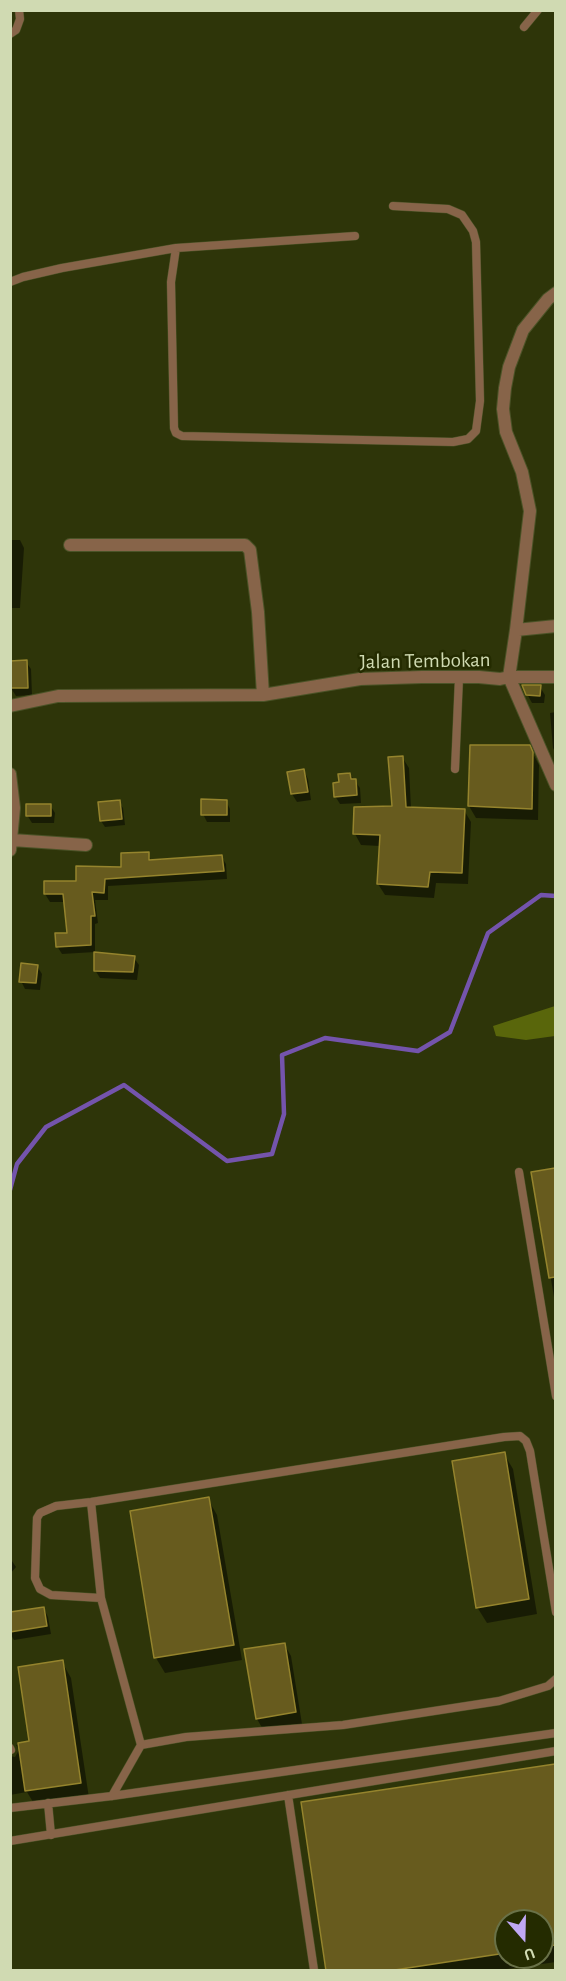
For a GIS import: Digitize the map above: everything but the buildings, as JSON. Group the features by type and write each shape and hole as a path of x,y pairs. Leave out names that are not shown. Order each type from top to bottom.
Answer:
{"street":[{"name":"Jalan Tembokan","path":"10,706 58,696 263,695 360,679 479,677 500,679 509,677 530,511 522,472 506,432 503,409 505,388 509,367 523,330 555,293"},
{"path":"70,545 245,545 251,556 258,612 263,695"},
{"path":"516,630 555,626"},
{"path":"555,677 509,677 555,785"},
{"path":"10,774 14,808 11,845 86,845"}],"lane":[{"path":"10,34 16,30 20,19 19,10"},
{"path":"524,27 538,10"},
{"path":"176,248 171,289 174,428 176,433 182,436 453,442 468,439 476,431 480,401 476,242 473,231 462,215 448,209 393,206"},
{"path":"10,282 62,268 176,248 355,236"},
{"path":"455,769 459,678"},
{"path":"519,1172 555,1396"},
{"path":"101,1598 51,1595 40,1589 35,1578 37,1518 40,1513 56,1506 492,1438 520,1436 526,1441 530,1451 555,1612"},
{"path":"91,1502 101,1598 141,1745 112,1796"},
{"path":"141,1745 186,1737 343,1725 499,1701 548,1686 555,1679"},
{"path":"10,1808 112,1796 555,1733"},
{"path":"10,1841 555,1751"},
{"path":"288,1795 314,1971"},
{"path":"48,1803 51,1835"}],"green space":[{"path":"555,1006 555,1036 526,1040 496,1036 493,1026"}],"waterway":[{"path":"10,1190 17,1164 46,1127 124,1085 227,1161 272,1154 284,1114 282,1055 325,1038 418,1051 450,1032 488,933 541,895 556,896"}]}
